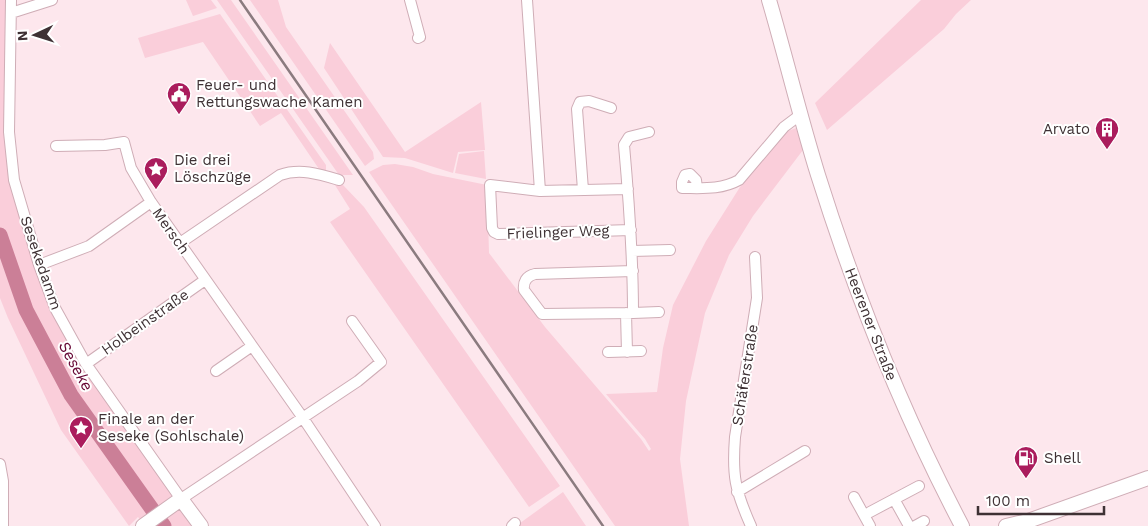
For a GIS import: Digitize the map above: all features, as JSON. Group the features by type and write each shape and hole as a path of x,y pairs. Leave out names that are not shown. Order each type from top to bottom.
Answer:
{"main road":[{"name":"Heerener Straße","path":"769,0 800,115 830,212 869,323 906,413 962,526"},
{"path":"1006,526 1025,524 1148,478"},
{"path":"145,525 181,499"},
{"name":"Sesekedamm","path":"181,499 201,526"}],"street":[{"name":"Sesekedamm","path":"11,0 8,132 14,180 39,265 55,308 86,364 181,499"},
{"path":"11,13 52,0"},
{"path":"410,0 420,37 418,38"},
{"path":"527,0 540,190"},
{"path":"583,190 577,109 580,102 590,101 611,108"},
{"path":"697,188 729,185 739,180 784,127 800,115"},
{"name":"Frielinger Weg","path":"627,352 633,271 624,145 629,137 649,132"},
{"name":"Mersch","path":"56,146 105,145 124,142 131,168 151,202 303,418 375,526"},
{"path":"180,242 280,175 293,171 306,171 338,180"},
{"name":"Frielinger Weg","path":"628,189 540,190 490,185 492,228 498,234 631,230"},
{"path":"39,265 89,246 151,202"},
{"path":"632,251 670,250"},
{"name":"Schäferstraße","path":"751,526 737,492 734,478 735,437 758,298 755,257"},
{"path":"633,271 535,274 528,277 523,286 526,295 542,314 659,312"},
{"name":"Holbeinstraße","path":"86,364 205,280"},
{"path":"181,499 358,381 381,362 352,321"},
{"path":"216,371 252,346"},
{"path":"608,352 640,351"},
{"path":"737,492 805,451"},
{"path":"0,464 3,481 3,526"},
{"path":"870,512 919,486"},
{"path":"854,497 870,526"},
{"path":"894,499 909,526"}],"shaded area":[{"path":"0,0 6,0 10,167 53,308 200,526 145,526 138,517 129,526 61,430 0,298"},
{"path":"186,0 211,0 217,8 193,16"},
{"path":"217,0 231,0 353,175 339,175"},
{"path":"250,0 278,0 286,27 373,152 374,159 365,166"},
{"path":"921,0 971,0 944,29 827,130 815,103"},
{"path":"220,14 326,165 326,171 319,169 281,113 260,126 203,42 145,58 138,38"},
{"path":"330,43 405,152 481,102 485,150 458,152 453,173 405,158 383,157 324,68"},
{"path":"796,128 803,150 753,216 729,255 705,313 686,401 680,459 689,526 615,526 369,172 383,165 395,164 487,185 489,253 545,327 641,439 649,451 651,449 645,439 606,394 657,392 663,348 673,305 706,241 740,187 788,131"},
{"path":"484,151 486,179 455,173 459,154"},
{"path":"333,182 343,185 364,207 560,486 529,507 330,222 350,209"},
{"path":"563,492 586,526 516,526"}],"waterway":[{"name":"Seseke","path":"0,235 26,310 71,395 164,526"}],"railway":[{"path":"240,0 603,526"}],"place":[{"name":"Feuer- und Rettungswache Kamen","path":"179,115"},
{"name":"Arvato","path":"1107,150"},
{"name":"Die drei Löschzüge","path":"156,190"},
{"name":"Finale an der Seseke (Sohlschale)","path":"81,449"},
{"name":"Shell","path":"1026,479"}]}
